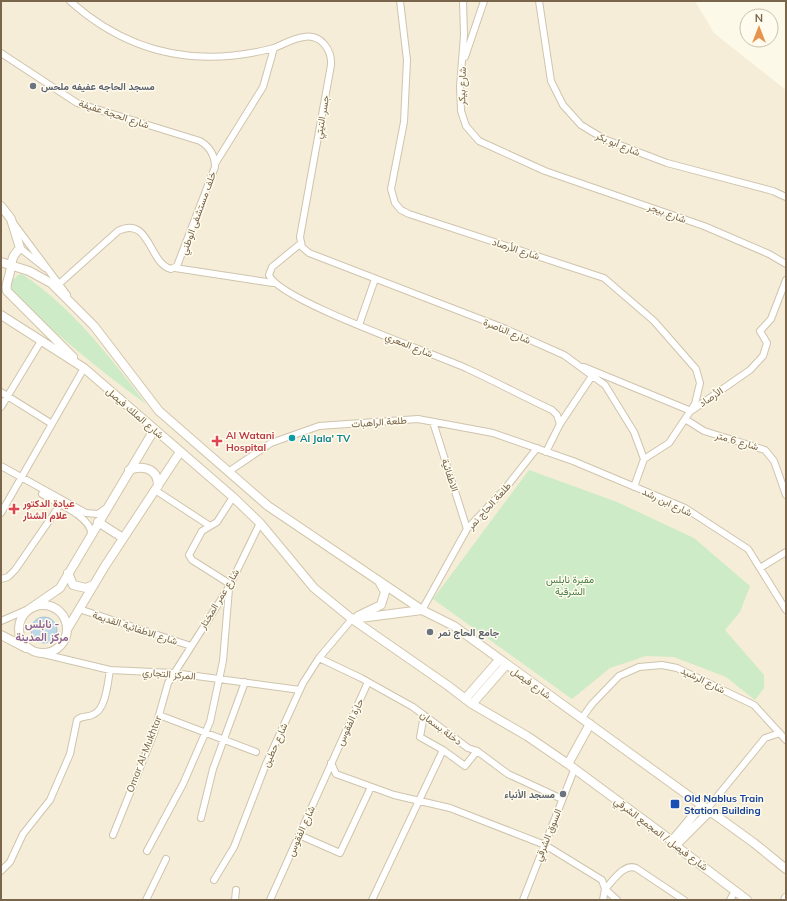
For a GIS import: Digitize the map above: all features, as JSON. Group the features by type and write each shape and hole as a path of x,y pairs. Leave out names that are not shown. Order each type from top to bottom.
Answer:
{"main road":[{"path":"1,206 11,219 20,248 13,256 10,264 11,270 6,287 10,295 84,368"},
{"path":"1,262 29,271 50,283 94,326 159,411 228,472"},
{"name":"شارع الملك فيصل","path":"1,315 84,368 233,497 260,523 314,588 352,619"},
{"path":"35,652 26,646 19,632 22,617 31,608 60,588 154,430"},
{"path":"1,635 35,652 46,654 60,648 67,635 68,628 93,585 180,452"},
{"path":"129,470 141,467 155,473 158,478 156,488"},
{"name":"شارع فيصل","path":"228,472 268,506 422,610 454,626 706,809 754,842 786,869"},
{"path":"98,522 123,538"},
{"path":"68,573 73,585 86,588 93,585"},
{"path":"352,619 381,604 385,592 378,580"},
{"path":"31,608 41,605 56,608 62,613 68,628"},
{"path":"352,619 422,610"},
{"name":"شارع فيصل / المجمع الشرقي","path":"352,619 468,702 527,736 571,767 674,843 747,900"},
{"path":"468,702 502,662"},
{"path":"571,767 590,724"},
{"path":"674,843 706,809"}],"street":[{"name":"جسر التيتي","path":"70,1 90,18 113,32 137,43 162,51 188,56 215,57 242,55 274,48 304,37 313,37 325,44 331,56 331,65 300,244"},
{"name":"شارع الأرصاد","path":"400,1 407,60 404,122 391,184 391,194 395,203 401,210 409,214 604,278 654,321 696,369 700,378 700,389 691,411 669,443 644,459"},
{"name":"شارع بيكر","path":"463,1 464,35 460,86 461,111 466,126 472,134 484,144 545,170"},
{"path":"462,64 484,1"},
{"name":"شارع أبو بكر","path":"539,1 551,81 563,106 581,125 604,139 667,163 772,191 786,197"},
{"path":"215,164 263,87 274,48"},
{"name":"شارع الحجة عفيفة","path":"1,53 77,103 169,131"},
{"name":"خلف مستشفى الوطني","path":"169,131 204,144 211,151 215,164 179,263 175,268"},
{"name":"شارع بيجر","path":"545,170 704,226 769,254 786,264"},
{"path":"1,206 53,274 73,305"},
{"path":"59,284 118,231 128,228 138,230 144,236 163,266 171,269 175,268 273,283"},
{"path":"273,283 269,275 272,267 300,244"},
{"name":"شارع الناصرة","path":"300,244 309,253 501,327 564,355 605,385 634,432 644,459"},
{"path":"20,248 53,274"},
{"path":"359,325 375,279"},
{"name":"الأرصاد","path":"573,362 691,411 750,370 763,356 767,344 760,331 771,319 786,280"},
{"name":"شارع المعري","path":"273,283 310,305 468,369 516,392 555,412 560,424"},
{"path":"1,407 41,341"},
{"path":"1,513 84,368"},
{"path":"546,452 560,424 592,376"},
{"path":"1,392 52,424"},
{"name":"طلعة الراهبات","path":"228,472 271,443 319,426 418,419 493,433 537,448"},
{"name":"شارع 6 متر","path":"685,419 704,431 765,450 774,461 786,495"},
{"name":"الاطفائية","path":"433,422 467,529"},
{"name":"شارع ابن رشد","path":"537,448 634,486 685,508 748,549 786,610"},
{"name":"طلعة الحاج نمر","path":"422,610 467,529 504,490 537,448"},
{"path":"634,486 644,459"},
{"path":"1,466 20,480 60,505 86,513 95,514 102,512 107,507"},
{"path":"1,471 72,509 89,524 91,534"},
{"path":"156,488 210,526"},
{"path":"147,851 182,784 210,722 223,661 230,585 192,560 189,555 202,531 217,522 233,497"},
{"path":"1,578 8,577 15,570 60,505"},
{"name":"شارع عمر المختار","path":"174,673 230,585 260,523"},
{"path":"760,568 786,552"},
{"path":"1,621 31,608"},
{"name":"شارع الاطفائية القديمة","path":"79,609 191,646"},
{"name":"شارع حطين","path":"214,880 234,847 266,764 300,690 319,658 352,619"},
{"name":"المركز التجاري","path":"35,652 110,670 174,673 300,690"},
{"name":"دخلة بسمان","path":"319,658 368,682 413,707 468,748 477,751 508,774 562,799"},
{"name":"شارع الرشيد","path":"582,718 592,704 613,681 625,672 647,665 662,664 677,668 754,705 786,740"},
{"path":"1,871 10,862 23,834 50,800 70,754 76,720 83,716 95,714 101,709 110,670"},
{"name":"Omar Al-Mukhtar","path":"113,835 154,733 168,683 174,673"},
{"path":"201,818 214,769 245,682"},
{"name":"حارة الفقوس","path":"331,762 368,682"},
{"path":"159,715 256,752"},
{"path":"424,715 420,737 443,750 465,766 477,751"},
{"path":"706,809 765,738 780,733"},
{"path":"372,900 443,750"},
{"path":"331,762 336,774 419,802 450,808 544,845 598,877 604,884 605,889 603,900"},
{"name":"شارع الفقوس","path":"270,900 331,762"},
{"name":"السوق الشرقي","path":"523,900 562,799 571,767"},
{"path":"299,835 340,853 371,787"},
{"path":"146,900 166,859"},
{"path":"605,889 625,869 631,866 684,900"},
{"path":"605,889 618,900"},
{"path":"235,900 236,890"},
{"path":"730,900 735,891"}],"shaded area":[{"path":"1,1 695,1 714,33 786,90 786,900 1,900"}],"green space":[{"path":"22,274 40,287 74,317 104,351 146,404 77,350 11,291 10,283 18,275"},
{"name":"مقبرة نابلس الشرقية","path":"529,470 617,502 694,538 750,586 740,612 725,630 764,675 764,688 755,700 726,677 674,657 646,656 610,668 572,699 433,599"}],"water":[{"path":"44,617 53,621 57,630 53,639 44,643 35,639 31,630 35,621"}],"place":[{"name":"مسجد الحاجه عفيفه ملحس","path":"33,86"},
{"name":"Al Jala' TV","path":"292,438"},
{"name":"Al Watani Hospital","path":"217,441"},
{"name":"عيادة الدكتور علام الشنار","path":"14,509"},
{"name":"جامع الحاج نمر","path":"430,632"},
{"name":"مسجد الأنباء","path":"563,794"},
{"name":"Old Nablus Train Station Building","path":"675,804"}],"district":[{"name":"نابلس - مركز المدينة","path":"42,630"}]}
